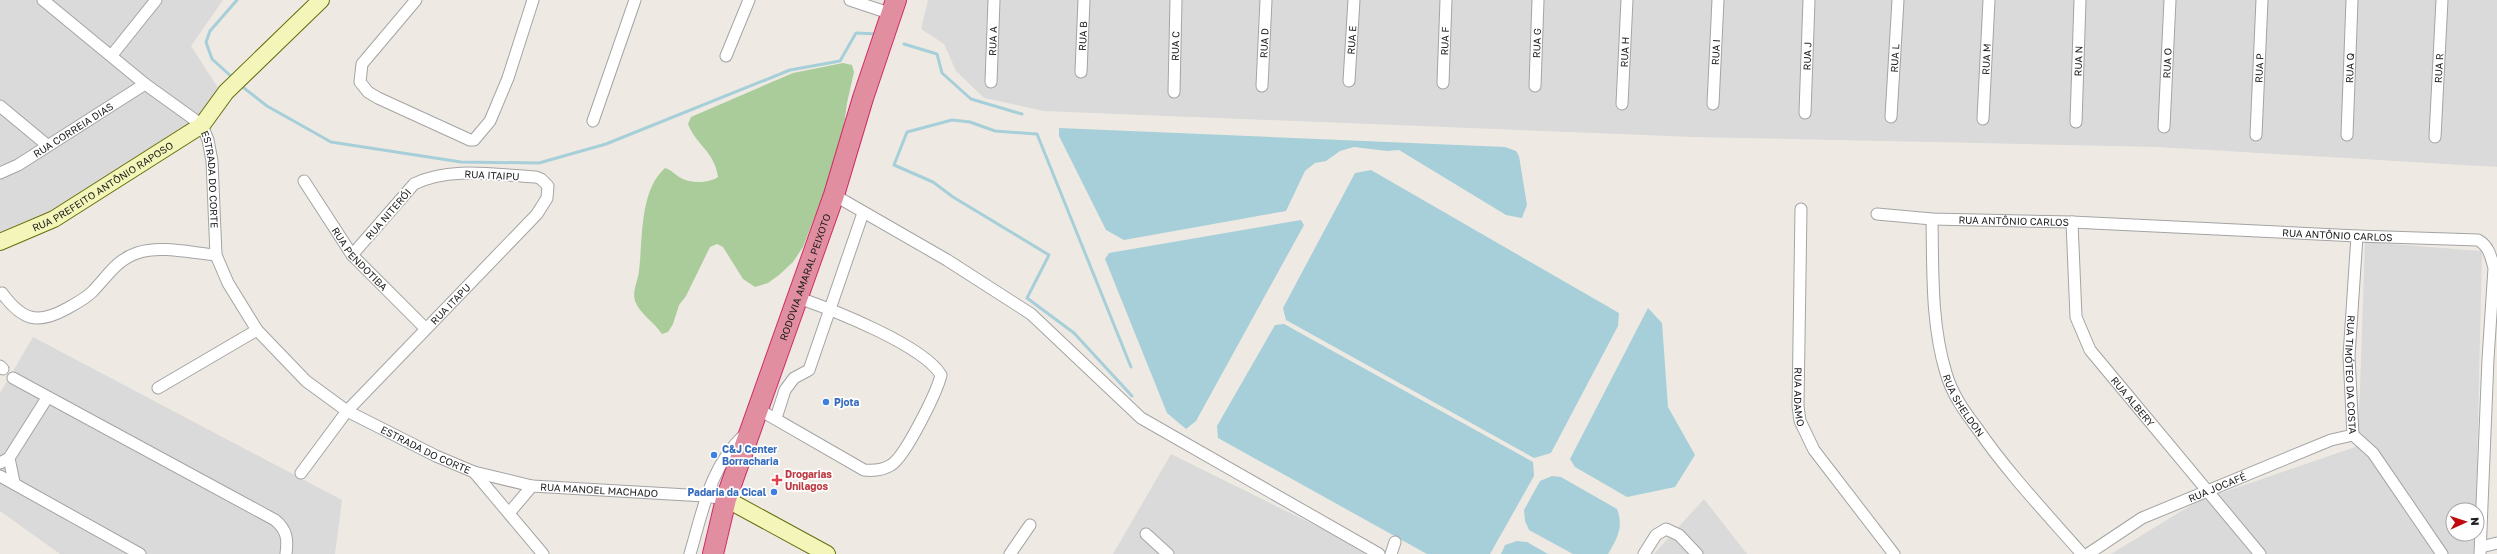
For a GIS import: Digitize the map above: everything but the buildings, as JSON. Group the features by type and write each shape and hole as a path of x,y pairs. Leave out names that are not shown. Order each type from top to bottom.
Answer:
{"highway":[{"name":"RODOVIA AMARAL PEIXOTO","path":"712,554 726,499 752,428 767,414 799,298 834,195 889,22"}],"street":[{"name":"ESTRADA DO CORTE","path":"43,0 112,55 145,84 202,125 208,140 212,161 216,255 228,283 257,330 306,381 347,411 436,456 474,472 510,512 543,554"},
{"path":"112,55 156,0"},
{"path":"202,125 226,92 248,68 321,0"},
{"path":"416,0 362,64 360,73 362,87 378,98 466,139 474,140 490,121 508,78 532,0"},
{"path":"593,121 635,0"},
{"path":"726,56 748,0"},
{"name":"RUA A","path":"991,82 994,0"},
{"name":"RUA B","path":"1081,72 1084,0"},
{"name":"RUA C","path":"1174,92 1176,0"},
{"name":"RUA D","path":"1262,86 1266,0"},
{"name":"RUA E","path":"1349,81 1354,0"},
{"name":"RUA F","path":"1443,83 1446,0"},
{"name":"RUA G","path":"1535,86 1538,0"},
{"name":"RUA H","path":"1622,104 1627,0"},
{"name":"RUA I","path":"1713,104 1718,0"},
{"name":"RUA J","path":"1805,113 1809,0"},
{"name":"RUA L","path":"1892,117 1898,0"},
{"name":"RUA M","path":"1983,119 1989,0"},
{"name":"RUA N","path":"2076,122 2080,0"},
{"name":"RUA O","path":"2164,127 2170,0"},
{"name":"RUA P","path":"2256,136 2262,0"},
{"name":"RUA Q","path":"2347,135 2352,0"},
{"name":"RUA R","path":"2435,137 2442,0"},
{"path":"857,1 889,22"},
{"name":"RUA CORREIA DIAS","path":"0,172 18,165 47,145 145,84"},
{"path":"0,106 47,145"},
{"name":"RUA PREFEITO ANTÔNIO RAPOSO","path":"0,242 54,219 202,125"},
{"name":"RUA ITAIPU","path":"427,177 455,173 536,177 541,179 548,186 548,192"},
{"name":"RUA NITERÓI","path":"352,255 414,184 427,177"},
{"name":"RUA PENDOTIBA","path":"304,181 352,255 425,328"},
{"name":"RUA ITAPU","path":"347,411 425,328 537,214 547,198 548,192"},
{"path":"834,195 947,260 1031,314 1141,418 1379,554"},
{"name":"RUA ADAMO","path":"1801,209 1798,406 1800,421 1814,450 1894,554"},
{"path":"799,298 832,309 902,344 936,365 941,375 939,386 917,430 892,465 873,471 864,470 767,414 794,378 810,370 832,309 863,213"},
{"name":"RUA ANTÔNIO CARLOS","path":"1876,214 1932,219 2072,222 2356,236 2467,238 2484,243 2491,254 2494,268 2488,359 2481,551"},
{"name":"RUA SHELDON","path":"1932,219 1934,306 1939,346 1946,374 1956,399 1994,453 2082,554"},
{"name":"RUA ALBERY","path":"2072,222 2076,317 2081,333 2090,350 2260,554"},
{"name":"RUA TIMÓTEO DA COSTA","path":"2356,236 2349,356 2353,435 2373,453 2442,554"},
{"path":"2,293 11,305 26,315 39,320 54,315 91,293 117,263 138,253 152,250 216,255"},
{"path":"158,388 257,330"},
{"path":"13,378 47,398 275,520 283,527 287,537 286,554"},
{"path":"14,482 4,461 47,398"},
{"path":"301,473 347,411"},
{"path":"690,554 705,496 724,457 752,428"},
{"name":"RUA JOCAFÉ","path":"2088,554 2142,518 2331,440 2353,435"},
{"name":"RUA MANOEL MACHADO","path":"474,472 532,486 705,496 726,499"},
{"path":"0,476 14,482 140,554"},
{"path":"510,512 532,486"},
{"path":"726,499 827,554"},
{"path":"1010,554 1030,525"},
{"path":"1644,554 1656,535 1666,529 1679,535 1697,554"},
{"path":"1146,534 1168,554"},
{"path":"1391,554 1396,542"},
{"path":"2481,551 2497,543"}],"shaded area":[{"path":"0,0 223,0 191,46 220,91 201,123 28,228 0,237"},
{"path":"928,0 2497,0 2497,167 2158,147 1693,137 1044,111 984,98 956,71 944,44 921,29"},
{"path":"2365,242 2482,251 2476,502 2445,502 2445,542 2475,542 2474,554 2111,554 2198,501 2358,446"},
{"path":"33,337 342,500 335,554 60,554 0,511 0,393"},
{"path":"1171,454 1373,554 1113,554"},
{"path":"1704,499 1747,554 1654,554"}],"green space":[{"path":"843,63 852,65 854,72 847,103 841,148 803,247 793,262 768,283 755,287 743,279 723,247 717,244 710,247 686,296 679,305 673,324 668,332 662,334 640,310 634,297 639,271 646,203 651,189 665,168 685,180 695,182 710,181 718,177 713,161 691,131 688,124 691,117 793,73"}],"water":[{"path":"1059,128 1505,147 1516,151 1519,156 1527,205 1522,218 1506,215 1399,150 1387,151 1354,147 1340,151 1326,161 1315,163 1305,171 1286,211 1124,240 1106,230 1059,136"},
{"path":"1371,170 1619,313 1618,326 1551,453 1534,458 1286,320 1283,308 1355,173"},
{"path":"1301,220 1304,225 1196,421 1186,429 1167,413 1105,259 1109,253"},
{"path":"1648,308 1662,323 1668,407 1695,455 1675,487 1627,497 1575,467 1570,459"},
{"path":"1284,324 1533,462 1534,476 1490,554 1427,554 1218,438 1217,426 1275,325"},
{"path":"1552,476 1561,477 1617,509 1620,527 1617,538 1608,554 1573,554 1529,530 1525,521 1524,510 1540,481"},
{"path":"1517,541 1527,542 1548,554 1501,554 1505,545"}],"waterway":[{"path":"233,78 212,59 206,42 210,31 237,0"},
{"path":"240,85 267,106 331,142 461,162 539,163 606,144 790,70 840,61 856,33 878,34"},
{"path":"904,44 937,54 942,73 971,99 1022,114"},
{"path":"1131,367 1037,134 995,131 970,122 952,120 907,132 894,165 933,182 953,197 1049,255 1027,298 1074,333 1132,396"}],"place":[{"name":"Pjota","path":"826,402"},
{"name":"C&J Center Borracharia","path":"714,455"},
{"name":"Drogarias Unilagos","path":"777,480"},
{"name":"Padaria da Cical","path":"774,492"}]}
